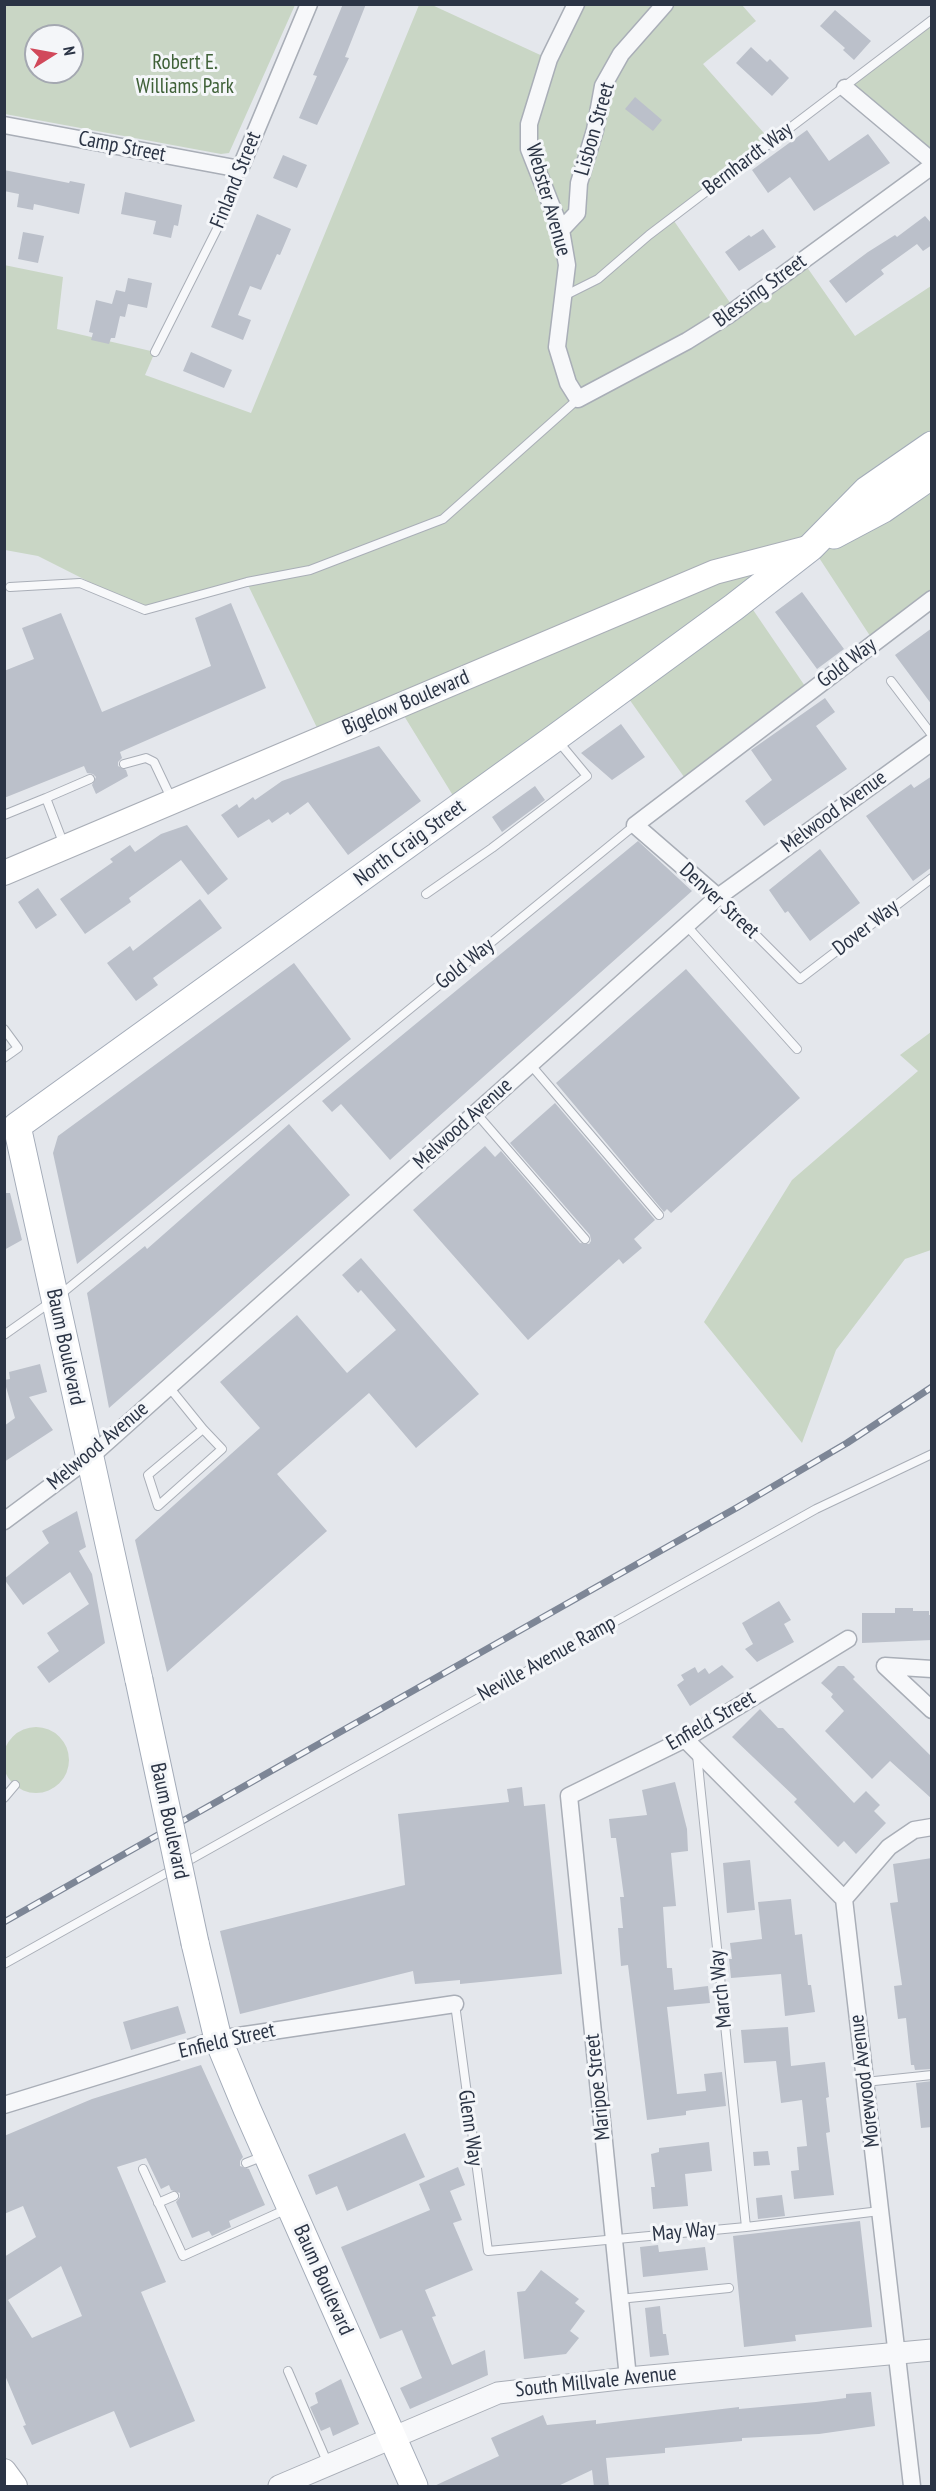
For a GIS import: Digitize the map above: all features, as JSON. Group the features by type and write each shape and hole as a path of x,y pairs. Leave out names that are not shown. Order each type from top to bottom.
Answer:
{"main road":[{"path":"812,547 867,490 932,445"},
{"name":"Bigelow Boulevard","path":"4,873 715,572 812,547 883,509 932,475"},
{"name":"North Craig Street","path":"11,1131 555,738 812,547"},
{"name":"Baum Boulevard","path":"11,1131 55,1299 195,1943 218,2038 257,2159 291,2208 414,2487"},
{"path":"4,2471 15,2487"}],"street":[{"name":"Finland Street","path":"240,170 309,4"},
{"name":"Webster Avenue","path":"576,4 549,60 529,124 529,149 561,230 567,265 557,347 568,383 578,399"},
{"name":"Lisbon Street","path":"561,230 577,213 579,183 595,130 603,86 621,54 665,4"},
{"path":"845,88 932,160"},
{"name":"Camp Street","path":"4,124 240,170"},
{"name":"Blessing Street","path":"578,399 687,341 727,316 932,166"},
{"name":"Gold Way","path":"635,825 932,598"},
{"name":"Melwood Avenue","path":"4,1521 89,1458 718,897 932,742"},
{"name":"Denver Street","path":"635,825 718,897"},
{"name":"Enfield Street","path":"569,1796 685,1739 848,1639"},
{"path":"932,1669 885,1666 932,1710"},
{"path":"685,1739 844,1899 889,1848 914,1830 932,1827"},
{"name":"Maripoe Street","path":"569,1796 628,2378"},
{"name":"Morewood Avenue","path":"844,1899 912,2487"},
{"name":"Enfield Street","path":"4,2105 218,2038 455,2004"},
{"name":"South Millvale Avenue","path":"291,2484 328,2465 498,2393 628,2378 932,2350"}],"lane":[{"name":"Bernhardt Way","path":"564,296 598,279 649,235 932,20"},
{"name":"Finland Street","path":"155,352 218,227 240,170"},
{"path":"10,587 80,583 145,610 247,582 310,570 443,519 578,399"},
{"path":"891,681 932,735"},
{"path":"426,894 492,848 587,776 555,738"},
{"path":"124,764 146,758 154,762 173,802"},
{"path":"4,815 90,779"},
{"path":"45,798 65,847"},
{"name":"Gold Way","path":"4,1335 55,1299 635,825"},
{"name":"Dover Way","path":"800,979 932,878"},
{"name":"Denver Street","path":"718,897 800,979"},
{"path":"686,925 796,1049"},
{"path":"4,1029 18,1048 4,1058"},
{"path":"530,1064 659,1215"},
{"path":"476,1113 585,1239"},
{"path":"169,1387 222,1449 158,1506 148,1475 203,1429"},
{"name":"Neville Avenue Ramp","path":"4,1964 816,1509 932,1454"},
{"name":"March Way","path":"697,1751 746,2227"},
{"path":"4,1798 15,1785"},
{"name":"Glenn Way","path":"455,2004 488,2251"},
{"path":"865,2082 932,2075"},
{"path":"143,2169 183,2256 291,2208"},
{"path":"158,2203 174,2196"},
{"name":"May Way","path":"488,2251 746,2227 880,2211"},
{"path":"620,2299 729,2288"},
{"path":"288,2371 328,2465"}],"green space":[{"name":"Robert E. Williams Park","path":"4,5 295,5 229,153 221,154 5,114"},
{"path":"419,5 432,5 549,59 576,5 742,5 756,21 703,64 771,141 672,218 735,310 802,260 855,336 931,286 931,599 874,642 812,547 745,598 809,692 689,784 622,689 460,807 398,706 322,738 247,583 145,610 38,556 5,550 4,265 63,277 57,329 155,352 145,375 251,413"},
{"path":"931,20 931,160 845,88"},
{"path":"931,1032 931,1250 905,1259 836,1350 802,1443 704,1322 792,1180 918,1071 900,1055"},
{"path":"36,1727 48,1730 59,1737 66,1748 69,1760 66,1772 59,1783 48,1790 36,1793 24,1790 13,1783 6,1772 3,1760 6,1748 13,1737 24,1730"}],"building":[{"path":"343,4 366,4 345,57 349,58 317,125 299,118 317,76 313,75"},
{"path":"835,10 871,41 854,60 843,50 845,48 820,26"},
{"path":"751,47 767,62 770,59 789,78 772,96 736,63"},
{"path":"635,97 662,120 653,131 625,109"},
{"path":"807,130 829,161 868,134 890,163 814,211 790,177 768,193 752,170"},
{"path":"283,155 307,165 297,188 273,178"},
{"path":"4,170 85,184 79,214 34,204 33,210 17,207 19,194 4,191"},
{"path":"125,192 182,205 178,226 174,225 171,238 153,234 156,221 121,214"},
{"path":"257,214 291,229 261,290 250,286 238,315 251,320 243,340 211,327"},
{"path":"925,216 932,224 932,245 923,251 917,244 881,270 884,274 846,303 829,281 868,252 895,235 897,237"},
{"path":"763,229 776,247 739,271 725,252 749,235 751,237"},
{"path":"23,232 44,236 38,263 18,259"},
{"path":"128,278 152,283 147,308 128,304 125,317 120,316 115,338 111,338 109,344 91,340 93,333 89,332 96,300 112,304 116,290 125,292"},
{"path":"191,352 232,370 224,388 183,371"},
{"path":"802,592 844,649 817,669 775,612"},
{"path":"231,603 266,688 120,752 122,758 118,766 126,770 128,776 96,794 92,785 96,777 87,773 84,766 4,798 4,671 34,659 22,628 61,613 102,712 211,666 195,618"},
{"path":"932,628 932,705 895,655"},
{"path":"825,698 835,712 816,726 847,769 764,826 745,801 772,780 751,750"},
{"path":"621,724 645,757 612,780 581,753"},
{"path":"379,746 421,801 348,855 308,802 290,815 288,812 272,823 269,819 238,838 221,815 237,804 239,808 253,797 255,800 282,781"},
{"path":"932,776 932,867 913,881 866,816 911,784 914,788"},
{"path":"535,786 545,800 502,832 492,817"},
{"path":"187,825 228,879 208,895 181,860 129,898 131,902 85,934 60,899 113,862 110,859 130,845 135,852 161,834"},
{"path":"638,841 692,891 390,1160 341,1104 332,1112 322,1101"},
{"path":"820,849 860,903 810,941 788,911 785,913 769,890"},
{"path":"38,888 57,915 36,929 18,902"},
{"path":"200,899 222,928 153,978 158,985 136,1001 107,963 130,946 133,951"},
{"path":"294,963 351,1039 77,1264 53,1153 58,1136"},
{"path":"686,969 800,1098 671,1213 667,1209 664,1212 556,1083"},
{"path":"555,1103 655,1220 634,1239 642,1248 623,1264 619,1259 528,1340 413,1210 485,1146 495,1157 501,1151 580,1243 589,1244 590,1235 510,1143"},
{"path":"289,1124 350,1195 109,1408 87,1293 145,1246 147,1249"},
{"path":"4,1193 10,1193 22,1240 4,1250"},
{"path":"361,1258 479,1394 416,1448 369,1393 277,1474 327,1531 167,1672 135,1540 260,1428 220,1382 297,1315 347,1373 396,1330 361,1290 358,1293 342,1275"},
{"path":"40,1364 47,1392 29,1397 53,1430 4,1462 4,1426 15,1418 4,1380 10,1379 9,1372"},
{"path":"77,1511 86,1547 79,1551 92,1574 105,1643 49,1683 37,1667 59,1651 47,1633 89,1604 70,1572 23,1605 4,1579 49,1543 42,1531"},
{"path":"779,1601 791,1620 784,1624 794,1642 757,1662 745,1649 753,1644 742,1623"},
{"path":"895,1608 929,1611 929,1615 932,1615 932,1640 862,1643 862,1613 895,1613"},
{"path":"722,1665 734,1677 690,1706 677,1685 684,1680 681,1675 695,1667 698,1673 705,1668 709,1674"},
{"path":"838,1666 844,1666 855,1677 853,1679 932,1757 932,1799 890,1761 872,1779 825,1731 844,1711 831,1697 833,1694 821,1683"},
{"path":"760,1709 778,1728 783,1728 854,1803 866,1791 880,1805 874,1811 886,1823 856,1854 844,1841 838,1847 794,1802 797,1799 732,1737"},
{"path":"675,1782 687,1829 688,1851 671,1853 676,1906 663,1907 667,1968 672,1968 674,1990 708,1986 710,2003 667,2007 677,2094 706,2091 704,2074 722,2072 726,2106 686,2111 686,2115 647,2120 628,1965 621,1966 618,1928 623,1928 620,1897 624,1897 616,1838 611,1838 609,1819 647,1815 642,1790"},
{"path":"522,1787 524,1806 545,1804 562,1974 460,1984 460,1980 415,1984 413,1971 240,2014 220,1931 405,1885 398,1814 509,1802 507,1789"},
{"path":"932,1858 932,2069 915,2070 914,2065 911,2065 906,2018 898,2019 894,1986 902,1985 890,1903 898,1902 893,1864"},
{"path":"750,1860 755,1910 727,1913 723,1863"},
{"path":"791,1899 795,1935 802,1934 808,1985 811,1985 815,2012 785,2016 781,1974 731,1978 729,1959 732,1959 730,1943 762,1939 758,1902"},
{"path":"178,2006 186,2033 131,2050 123,2022"},
{"path":"788,2027 791,2066 825,2062 830,2132 826,2133 834,2195 794,2199 791,2171 799,2170 797,2147 807,2146 802,2100 781,2103 776,2061 744,2063 741,2030"},
{"path":"201,2065 243,2157 240,2166 249,2169 265,2205 229,2221 231,2227 212,2236 209,2231 192,2238 176,2202 180,2193 171,2190 169,2185 161,2189 146,2158 117,2167 166,2282 141,2292 195,2421 130,2448 114,2411 32,2445 4,2373 4,2257 36,2237 23,2206 4,2214 4,2136 92,2099","holes":["61,2266 82,2316 32,2338 8,2300"]},
{"path":"932,2081 932,2127 921,2128 916,2083"},
{"path":"405,2133 425,2177 347,2211 337,2186 316,2195 308,2175"},
{"path":"709,2142 712,2171 685,2174 688,2206 653,2209 651,2187 655,2187 651,2154 659,2152 659,2148"},
{"path":"768,2151 770,2165 754,2166 753,2152"},
{"path":"458,2167 465,2185 450,2191 462,2220 453,2223 473,2270 425,2290 436,2316 432,2317 452,2365 485,2350 488,2375 410,2409 400,2388 422,2378 402,2330 380,2339 341,2247 430,2210 419,2184"},
{"path":"782,2195 785,2216 758,2219 756,2198"},
{"path":"860,2221 872,2327 795,2335 796,2341 744,2347 733,2236"},
{"path":"658,2245 659,2252 705,2247 708,2270 643,2277 640,2247"},
{"path":"541,2270 579,2299 575,2303 585,2311 570,2331 579,2338 566,2354 524,2359 517,2292 525,2291"},
{"path":"660,2306 663,2334 666,2334 669,2355 650,2357 645,2308"},
{"path":"341,2379 359,2424 333,2436 330,2427 321,2431 310,2407 318,2403 315,2393"},
{"path":"871,2392 875,2426 819,2434 742,2438 742,2441 665,2448 665,2453 606,2458 609,2487 594,2487 592,2470 556,2487 432,2487 499,2456 491,2438 543,2415 547,2425 596,2420 596,2424 739,2407 739,2409 816,2402 846,2398 846,2394"}],"railway":[{"path":"4,1922 738,1507 847,1443 932,1387"}]}
